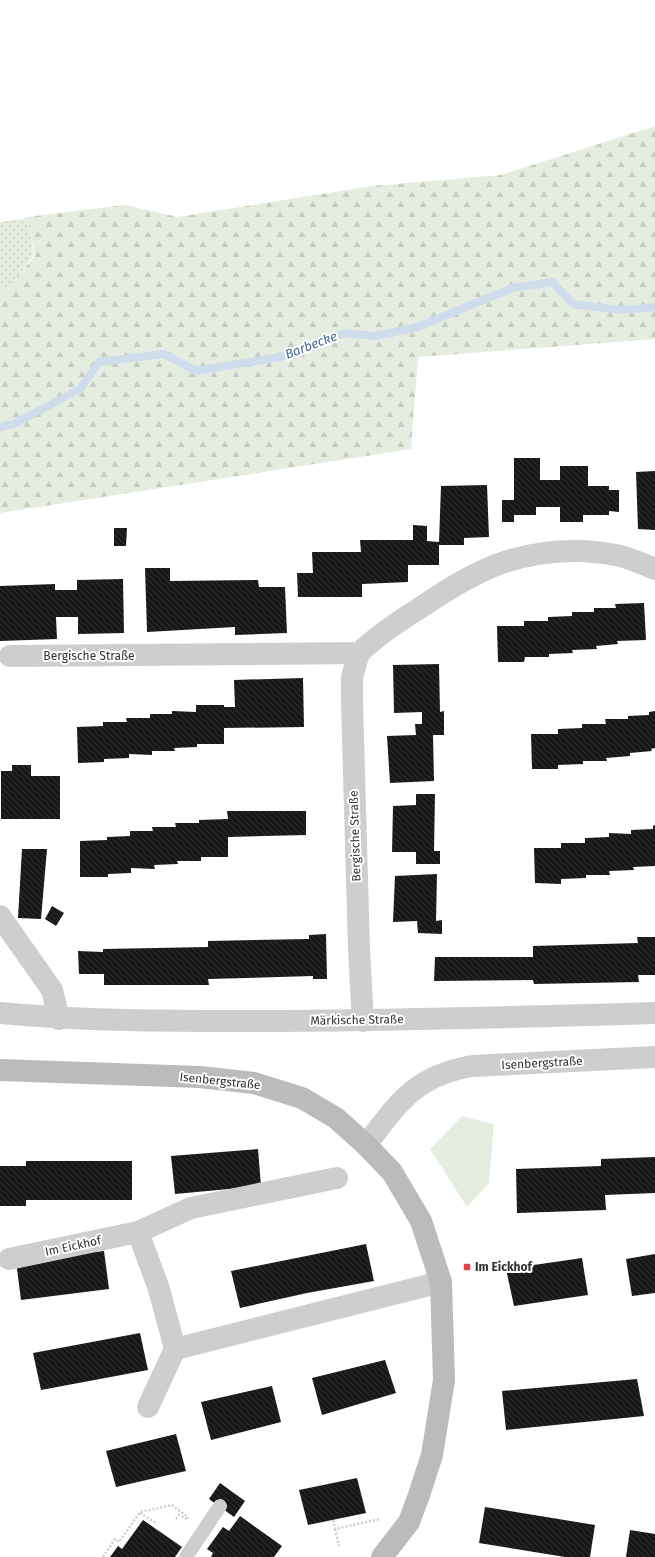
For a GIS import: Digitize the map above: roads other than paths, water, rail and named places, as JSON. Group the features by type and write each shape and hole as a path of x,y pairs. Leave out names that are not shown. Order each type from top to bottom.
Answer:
{"main road":[{"name":"Isenbergstraße","path":"0,1070 200,1077 254,1082 302,1098 336,1118 366,1145"},
{"path":"366,1145 392,1172 422,1221 441,1282 444,1380 432,1455 408,1523 382,1557"}],"street":[{"path":"360,653 389,628 443,592 504,562 531,554 552,551 601,552 626,557 655,569"},
{"name":"Bergische Straße","path":"10,656 360,653 352,677 352,701 359,950 363,1021"},
{"path":"0,916 52,990 58,1019"},
{"name":"Märkische Straße","path":"0,1012 58,1019 116,1021 363,1021 655,1013"},
{"name":"Isenbergstraße","path":"366,1145 398,1103 411,1090 427,1080 458,1068 472,1066 655,1057"},
{"name":"Im Eickhof","path":"9,1259 138,1232 191,1208 337,1178"},
{"path":"138,1232 159,1289 175,1350 148,1407"},
{"path":"175,1350 441,1282"}],"lane":[{"path":"186,1557 220,1506"}],"waterway":[{"name":"Barbecke","path":"0,427 14,424 80,389 99,362 164,354 196,371 292,355 344,333 374,336 418,327 512,288 552,282 573,304 621,310 655,307"}],"place":[{"name":"Im Eickhof","path":"467,1267"}]}
